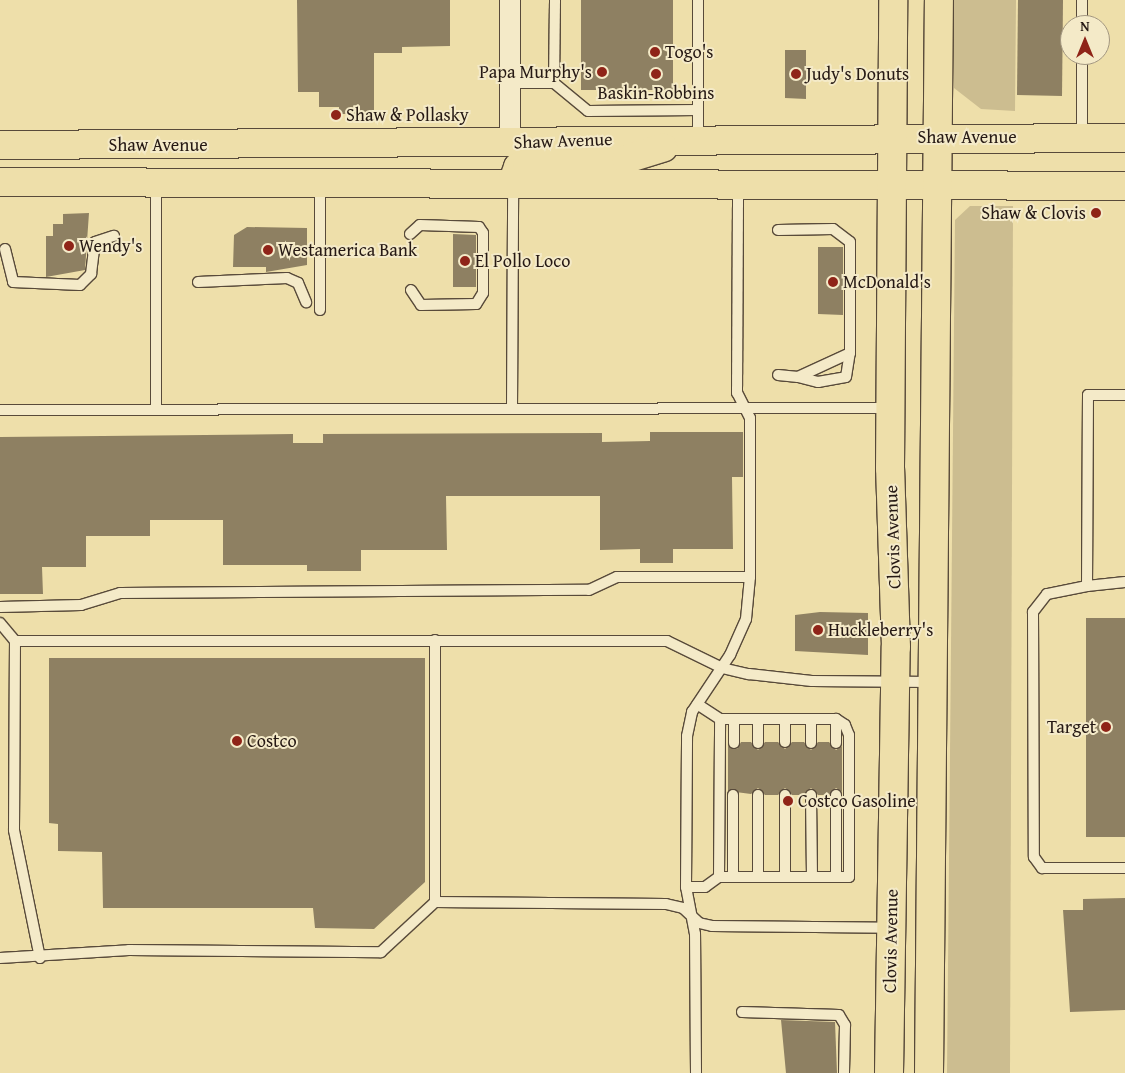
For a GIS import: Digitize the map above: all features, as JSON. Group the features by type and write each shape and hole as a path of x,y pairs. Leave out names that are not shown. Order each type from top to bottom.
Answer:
{"main road":[{"name":"Clovis Avenue","path":"889,1073 896,681 891,408 893,0"},
{"path":"929,1073 936,682 939,0"},
{"name":"Shaw Avenue","path":"0,145 510,143 698,137 1125,138"},
{"path":"512,181 518,167 527,163 626,159 698,137"},
{"path":"320,181 338,164 499,164 508,157 510,143"},
{"name":"Shaw Avenue","path":"0,182 512,181 938,187 1125,186"}],"street":[{"path":"510,0 510,143"}],"lane":[{"path":"554,83 555,0"},
{"path":"698,0 698,137"},
{"path":"1082,0 1082,15"},
{"path":"1082,65 1082,138"},
{"path":"510,83 554,83 588,111 698,110"},
{"path":"320,181 320,310"},
{"path":"512,181 512,409"},
{"path":"156,182 156,410"},
{"path":"696,1073 692,918 686,887 687,736 697,704 722,668 746,619 750,577 750,418 737,393 738,185"},
{"path":"1000,186 1125,197"},
{"path":"410,234 420,225 479,228 483,233 483,293 476,304 421,305 411,290"},
{"path":"778,230 833,229 846,235 850,242 850,353 846,377 818,382 778,375"},
{"path":"5,249 13,282 80,285 91,274 95,242 114,236"},
{"path":"198,282 287,278 298,283 306,302"},
{"path":"798,377 850,353"},
{"path":"1087,586 1088,395 1125,395"},
{"path":"0,410 891,408"},
{"path":"0,607 81,605 120,593 589,590 617,577 750,577"},
{"path":"1125,582 1087,586 1047,594 1033,612 1034,857 1042,868 1125,868"},
{"path":"0,623 14,641 14,830 40,958"},
{"path":"434,902 435,640"},
{"path":"14,641 667,641 722,668 812,681 936,682"},
{"path":"697,704 720,719 836,719"},
{"path":"719,877 720,719"},
{"path":"734,719 734,742"},
{"path":"758,719 758,743"},
{"path":"785,719 785,742"},
{"path":"812,719 812,742"},
{"path":"686,887 705,888 719,877 849,877 849,735 836,719"},
{"path":"836,719 836,742"},
{"path":"733,795 733,877"},
{"path":"758,795 758,877"},
{"path":"785,795 785,877"},
{"path":"812,795 812,877"},
{"path":"836,795 836,877"},
{"path":"0,958 40,958 129,950 381,952 434,902 666,904 683,908 692,918 712,926 891,928"},
{"path":"742,1012 839,1015 845,1025 844,1073"}],"shaded area":[{"path":"954,0 1016,0 1015,111 981,109 954,88"},
{"path":"970,206 1013,206 1010,1073 947,1073 955,220"}],"building":[{"path":"297,0 450,0 450,46 402,47 402,53 374,53 374,114 339,114 339,107 319,107 319,92 298,92"},
{"path":"581,0 673,0 673,90 581,90"},
{"path":"1018,0 1063,0 1063,15 1060,15 1062,96 1017,95"},
{"name":"Judy's Donuts","path":"785,50 806,50 806,99 785,98"},
{"path":"89,213 85,270 46,277 46,236 53,236 53,224 63,224 63,214"},
{"path":"247,227 307,228 307,265 266,272 266,267 233,267 234,235"},
{"path":"453,234 476,235 476,287 453,287"},
{"path":"818,247 843,247 843,315 818,314"},
{"path":"650,432 743,432 743,477 732,477 733,549 673,549 673,563 640,563 640,549 600,550 600,496 446,496 447,550 361,550 361,571 307,571 307,565 223,565 223,520 150,520 150,536 86,536 86,567 42,567 43,594 0,594 0,437 293,434 293,443 323,443 323,434 602,433 602,442 650,441"},
{"path":"820,612 868,613 868,655 795,651 795,615"},
{"name":"Target","path":"1086,618 1125,618 1125,837 1086,837"},
{"name":"Costco","path":"49,658 425,658 425,882 374,929 315,928 313,908 103,908 102,852 58,851 58,824 49,823"},
{"path":"741,742 751,742 758,750 765,742 778,742 785,749 792,742 804,742 811,750 818,742 829,742 836,750 842,746 842,792 836,788 829,795 818,795 811,788 804,795 792,795 785,788 778,795 765,795 758,788 751,794 728,791 728,746 737,749"},
{"path":"1125,898 1125,1010 1070,1012 1063,910 1083,910 1083,899"},
{"path":"781,1020 835,1022 837,1073 786,1073"}],"place":[{"name":"Togo's","path":"655,52"},
{"name":"Papa Murphy's","path":"602,72"},
{"name":"Baskin-Robbins","path":"656,74"},
{"name":"Judy's Donuts","path":"796,74"},
{"name":"Shaw & Pollasky","path":"336,115"},
{"name":"Shaw & Clovis","path":"1096,213"},
{"name":"Wendy's","path":"69,246"},
{"name":"Westamerica Bank","path":"268,250"},
{"name":"El Pollo Loco","path":"465,261"},
{"name":"McDonald's","path":"833,282"},
{"name":"Huckleberry's","path":"818,630"},
{"name":"Target","path":"1106,727"},
{"name":"Costco","path":"237,741"},
{"name":"Costco Gasoline","path":"788,801"}]}
